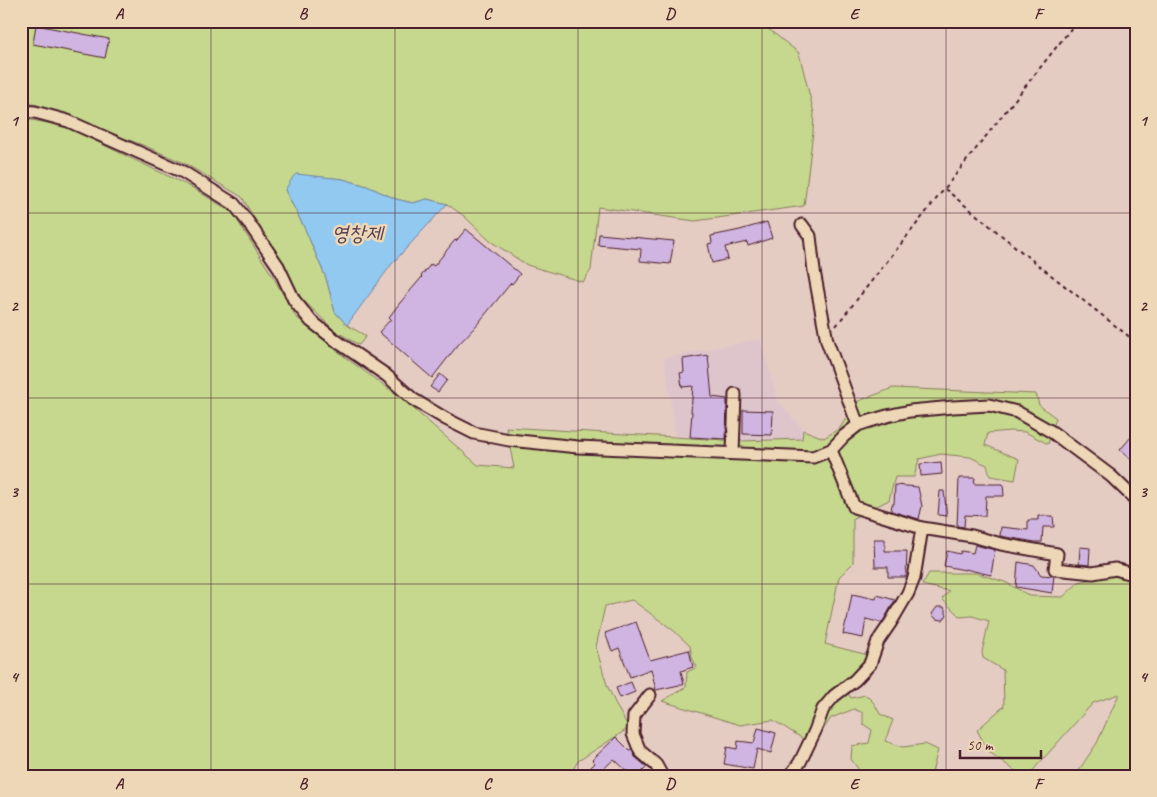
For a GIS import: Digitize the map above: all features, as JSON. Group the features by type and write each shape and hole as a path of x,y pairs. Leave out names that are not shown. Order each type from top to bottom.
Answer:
{"street":[{"path":"21,110 68,121 183,172 234,204 278,266 294,300 311,321 386,375 414,400 474,433 509,440 578,447 813,457 831,450 858,425 887,416 910,411 989,405 1017,412 1052,432 1111,476 1136,500"},
{"path":"802,225 810,236 826,337 858,425"},
{"path":"734,453 735,394"},
{"path":"831,450 854,507 922,528 972,536 1001,544 1057,554 1055,569 1093,573 1115,569 1136,575"},
{"path":"790,776 800,762 816,731 823,709 834,696 855,680 870,664 878,642 908,593 914,578 922,528"},
{"path":"650,695 634,716 634,734 640,751 656,765 662,776"}],"path":[{"path":"826,337 1077,21"},
{"path":"945,189 1023,254 1136,342"}],"shaded area":[{"path":"760,339 778,401 803,430 803,439 741,441 676,436 664,358"}],"green space":[{"path":"21,21 756,21 799,53 814,113 804,206 695,221 598,207 591,270 583,282 527,265 490,241 464,216 447,204 427,199 413,203 396,199 367,186 343,179 296,175 285,190 305,229 326,278 335,312 347,325 366,336 359,345 334,330 299,296 242,197 184,163 145,146 37,105 21,102"},
{"path":"21,118 64,126 191,187 232,212 296,317 350,361 399,396 478,465 514,468 506,427 741,441 802,439 803,430 824,438 840,428 856,402 893,388 1036,394 1039,405 1056,418 1048,444 1025,432 1010,431 988,433 985,445 1019,459 1015,480 990,476 987,465 970,457 941,454 919,459 914,477 895,477 889,500 853,518 853,563 839,577 825,644 868,655 842,685 851,698 866,695 874,703 880,714 893,720 885,741 903,747 925,744 938,750 931,776 869,776 861,773 851,759 852,746 869,743 872,730 863,724 863,713 854,709 831,718 813,745 773,720 740,725 662,701 686,687 687,672 697,667 692,658 690,646 673,630 632,600 605,606 596,647 607,685 629,728 578,761 569,776 21,776"},
{"path":"929,573 976,573 1005,582 1030,596 1063,597 1079,582 1116,574 1136,579 1136,776 1075,776 1097,743 1119,694 1093,703 1028,776 1022,776 988,751 977,730 1004,706 1003,670 983,658 982,652 989,621 972,616 960,617 942,599 949,591 922,585"}],"water":[{"name":"영창제","path":"296,174 343,179 367,186 396,199 413,203 427,199 447,204 391,265 347,325 335,312 326,278 305,229 285,190"}],"building":[{"path":"36,25 109,39 105,58 33,44"},
{"path":"767,222 772,238 748,246 747,242 725,247 728,259 712,263 708,244 712,243 711,236"},
{"path":"466,229 520,274 457,346 432,378 379,332 391,319 389,317 431,264 434,266"},
{"path":"599,234 674,241 670,264 640,261 641,249 598,245"},
{"path":"708,355 712,397 727,399 726,439 690,437 693,386 682,387 680,373 684,372 683,359"},
{"path":"440,374 447,380 438,392 430,387"},
{"path":"743,410 773,411 772,435 743,434"},
{"path":"1136,431 1136,453 1131,459 1120,450"},
{"path":"941,462 942,474 921,476 920,464"},
{"path":"959,478 975,478 974,484 1003,484 1004,496 986,496 985,516 965,515 964,527 957,526"},
{"path":"895,485 918,487 922,506 919,519 891,511 892,504 894,504"},
{"path":"940,491 944,491 947,516 938,515"},
{"path":"1038,516 1053,516 1054,527 1043,527 1042,542 1000,536 1001,527 1028,530 1028,520 1038,520"},
{"path":"874,539 885,539 885,551 907,551 906,577 888,577 888,567 875,567"},
{"path":"975,545 995,550 991,575 944,566 947,551 960,554 961,551 973,553"},
{"path":"1080,547 1090,548 1089,565 1079,564"},
{"path":"1018,562 1034,565 1041,575 1054,576 1052,593 1016,587"},
{"path":"852,594 876,599 877,595 895,600 882,623 866,619 863,638 843,634"},
{"path":"937,607 944,607 947,615 943,620 936,619 932,614"},
{"path":"636,622 650,660 689,650 693,667 681,671 684,684 656,690 651,669 630,677 619,648 612,651 605,633"},
{"path":"631,682 635,692 620,698 616,688"},
{"path":"758,728 776,733 771,753 757,749 753,769 724,764 727,747 737,749 738,741 754,743"},
{"path":"616,737 630,751 632,750 635,757 647,767 639,775 635,771 631,775 614,759 596,776 582,776 595,763 592,760"}]}
